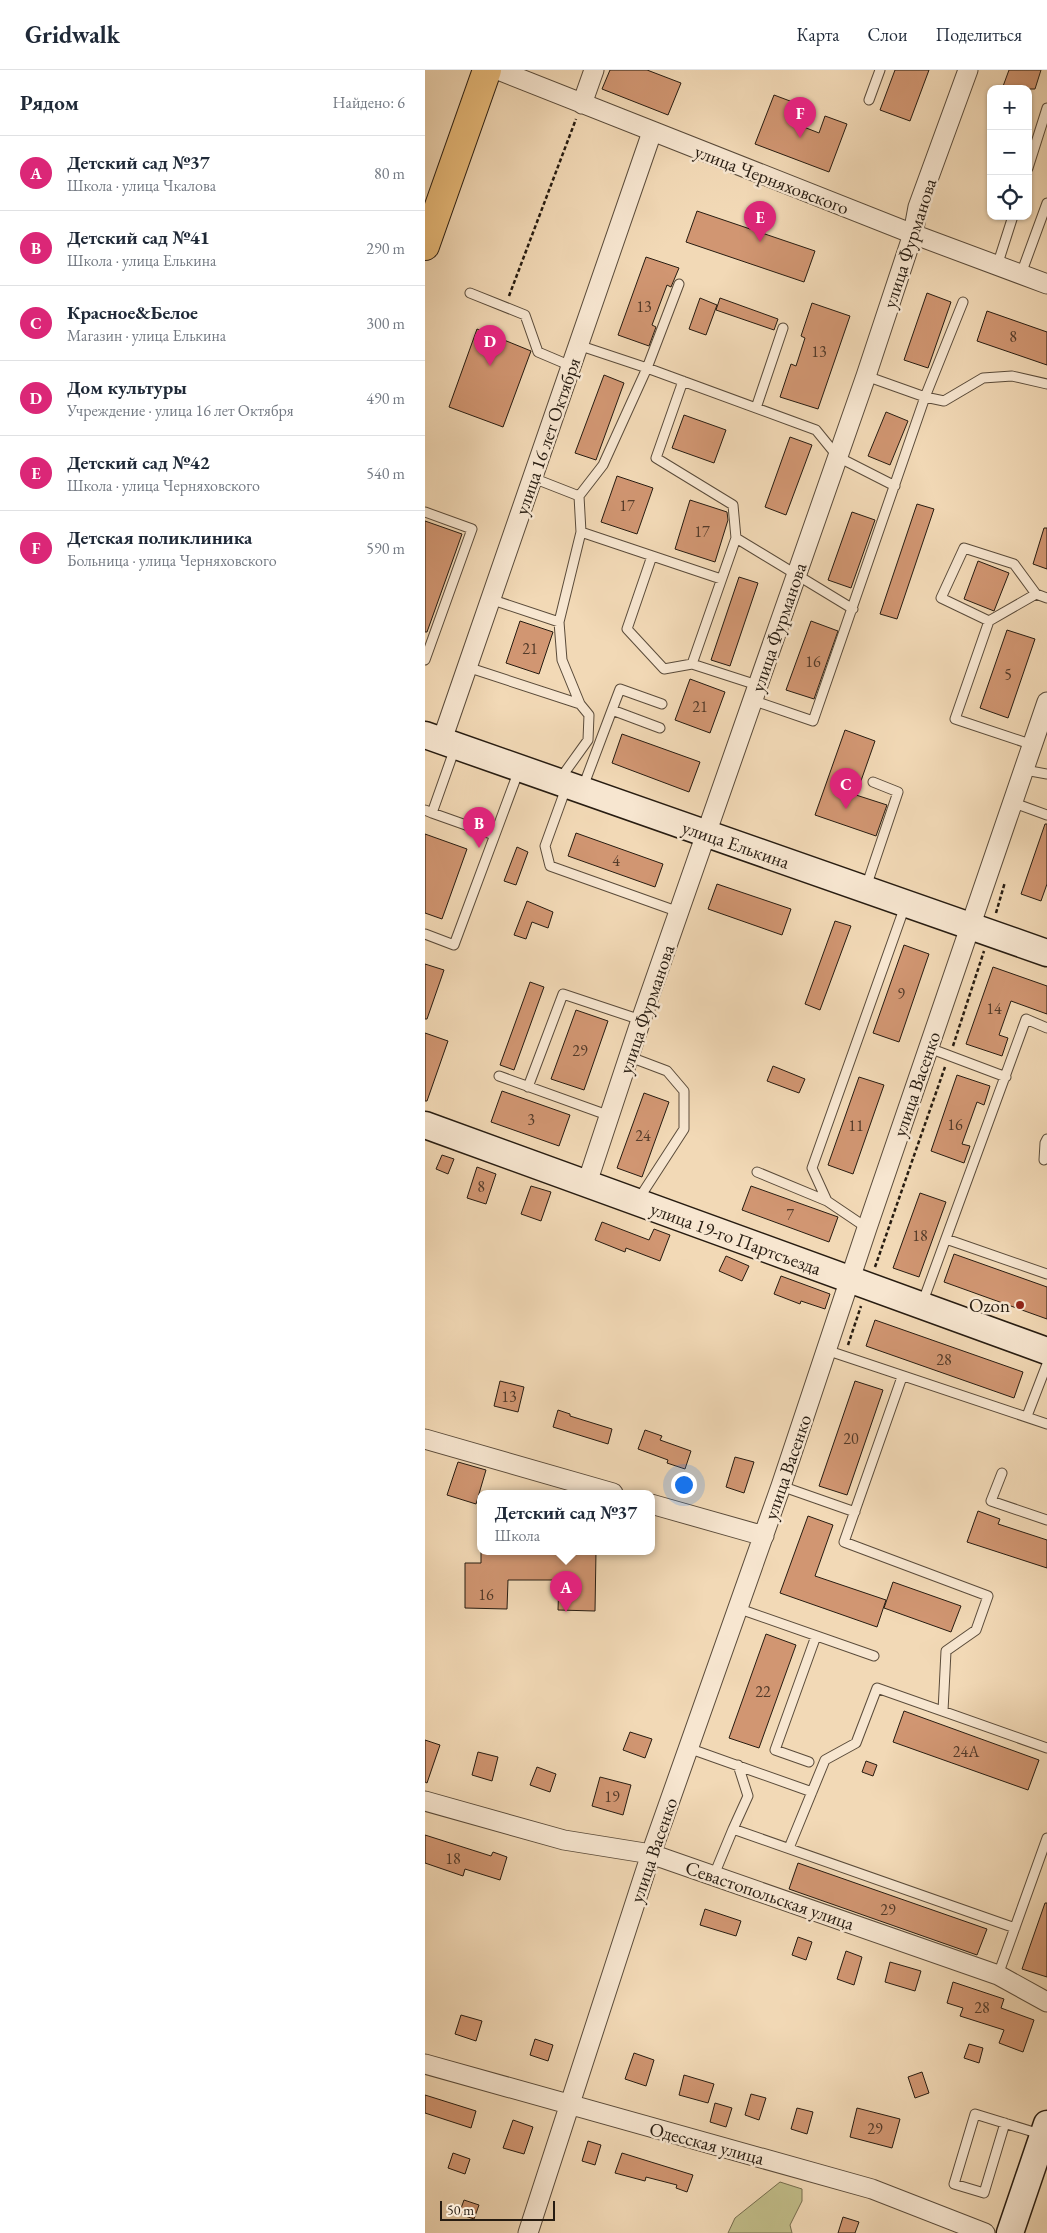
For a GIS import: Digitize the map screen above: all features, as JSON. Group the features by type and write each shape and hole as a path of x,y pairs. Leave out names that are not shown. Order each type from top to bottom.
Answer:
{"main road":[{"path":"425,246 487,70"}],"street":[{"name":"улица Черняховского","path":"498,70 913,234 1047,284"},
{"path":"581,104 594,70"},
{"name":"улица Фурманова","path":"587,1183 641,1020 866,376 913,234 918,207 968,70"},
{"name":"улица 16 лет Октября","path":"441,740 653,132"},
{"name":"улица Васенко","path":"528,2233 651,1854 764,1536 826,1350 859,1283 867,1228 929,1048 980,930 1014,803 1047,702"},
{"name":"улица Елькина","path":"441,740 1047,953"},
{"name":"улица 19-го Партсъезда","path":"425,1125 1047,1352"},
{"path":"425,1439 603,1490"},
{"path":"655,1505 764,1536"},
{"name":"Севастопольская улица","path":"425,1801 564,1840 651,1854 998,1975 1047,2002"},
{"name":"Одесская улица","path":"425,2064 872,2189 985,2233"},
{"path":"1010,2233 1045,2129"}],"lane":[{"path":"869,100 880,70"},
{"path":"1032,155 1047,108"},
{"path":"1021,274 1047,203"},
{"path":"997,266 1012,220"},
{"path":"679,284 647,368 603,465 579,496 581,532 559,622 562,660 580,704 589,715 588,740 545,846 550,866 679,912"},
{"path":"470,293 525,315 538,352 571,366"},
{"path":"652,556 627,629 664,669 692,664 813,721 925,397 963,302"},
{"path":"756,408 783,328"},
{"path":"579,345 816,430 838,457 895,486"},
{"path":"866,376 925,397 944,401 983,378 1012,376 1047,384"},
{"path":"683,381 656,458 733,505 736,538 692,664"},
{"path":"533,478 579,496"},
{"path":"425,512 472,529 425,660"},
{"path":"581,532 721,579"},
{"path":"736,538 853,609"},
{"path":"989,621 941,598 963,548 1014,564 1036,594 1047,598"},
{"path":"1033,745 955,719 989,621 1036,594"},
{"path":"490,599 559,622"},
{"path":"467,666 580,704"},
{"path":"569,785 612,710 620,689 662,704"},
{"path":"612,710 660,728"},
{"path":"441,740 428,811 494,835"},
{"path":"425,934 454,945 520,768"},
{"path":"1025,770 1047,774"},
{"path":"865,890 898,792 873,782"},
{"path":"1014,803 1047,815"},
{"path":"827,1201 812,1168 906,904"},
{"path":"528,1087 563,994 641,1020"},
{"path":"921,1307 1026,1020 1047,1028"},
{"path":"929,1048 1006,1077"},
{"path":"630,1057 667,1071 684,1091 684,1130 637,1202"},
{"path":"499,1076 610,1116"},
{"path":"1044,1160 1045,1142 1047,1139"},
{"path":"757,1172 827,1201 867,1228"},
{"path":"946,1239 1047,1274"},
{"path":"826,1350 1047,1424"},
{"path":"1027,1416 1047,1364"},
{"path":"902,1377 844,1542 989,1596 976,1630 946,1651 943,1711"},
{"path":"1002,1473 991,1501 1047,1520"},
{"path":"781,1486 855,1512"},
{"path":"737,1608 874,1656"},
{"path":"809,1762 775,1750 816,1636"},
{"path":"789,1848 825,1760 856,1742 877,1688 1047,1748"},
{"path":"689,1748 812,1792"},
{"path":"714,1875 748,1796 738,1765"},
{"path":"733,1829 1015,1928"},
{"path":"998,1975 1047,1838"},
{"path":"1005,2124 984,2193 954,2184 975,2114 1005,2124 1045,2129"}],"path":[{"path":"505,307 581,104"},
{"path":"844,1356 859,1283 949,1056 980,930 1006,879"}],"shaded area":[{"path":"780,2182 802,2189 802,2201 790,2225 792,2233 728,2233 735,2218"}],"building":[{"path":"610,70 647,70 681,83 668,115 602,89"},
{"path":"895,70 929,70 910,121 880,110"},
{"path":"1009,70 1041,70 1035,89 1032,89 1032,85 1003,85"},
{"path":"774,95 798,104 791,122 819,133 825,116 847,124 829,172 755,144"},
{"path":"697,211 815,251 804,282 686,242"},
{"path":"646,257 679,268 671,287 667,285 652,325 656,327 649,346 618,335"},
{"path":"927,293 951,302 928,368 904,360"},
{"path":"700,298 717,305 706,335 689,329"},
{"path":"720,298 778,319 774,330 716,310"},
{"path":"812,303 850,316 818,409 780,397 791,364 796,366 805,338 801,336"},
{"path":"987,311 1047,332 1047,365 977,341"},
{"path":"477,329 531,351 503,427 449,407"},
{"path":"604,375 624,383 596,460 575,453"},
{"path":"886,412 908,421 890,465 868,456"},
{"path":"684,415 726,430 714,463 672,448"},
{"path":"790,437 812,445 786,515 765,507"},
{"path":"617,476 653,488 637,534 601,522"},
{"path":"690,500 727,512 728,520 715,562 675,549"},
{"path":"917,504 934,509 897,619 880,614"},
{"path":"852,512 875,520 851,588 828,580"},
{"path":"425,521 462,534 427,632 425,632"},
{"path":"1044,528 1047,528 1047,569 1033,564"},
{"path":"978,561 1009,573 994,611 964,599"},
{"path":"739,577 758,583 730,666 711,660"},
{"path":"520,621 553,632 539,674 506,663"},
{"path":"811,621 838,631 814,699 786,690"},
{"path":"1007,630 1035,639 1008,718 980,708"},
{"path":"690,679 725,692 710,733 675,720"},
{"path":"845,730 875,741 856,795 887,805 876,836 815,815"},
{"path":"622,734 700,762 689,792 612,763"},
{"path":"1045,824 1047,824 1047,884 1041,901 1021,894"},
{"path":"576,833 663,864 655,887 568,856"},
{"path":"425,834 467,849 442,919 425,913"},
{"path":"517,847 528,852 516,885 504,881"},
{"path":"717,884 791,909 782,935 708,909"},
{"path":"527,901 553,912 548,928 532,922 526,939 514,935"},
{"path":"835,921 851,926 820,1010 805,1004"},
{"path":"904,945 929,954 899,1042 873,1033"},
{"path":"425,964 444,970 427,1019 425,1019"},
{"path":"993,967 1047,986 1047,1014 1011,1001 999,1035 1008,1038 1002,1056 966,1044"},
{"path":"530,982 544,987 514,1070 500,1065"},
{"path":"576,1010 608,1021 584,1090 551,1079"},
{"path":"425,1033 448,1041 427,1101 425,1101"},
{"path":"773,1066 805,1079 799,1093 767,1081"},
{"path":"957,1075 990,1086 984,1105 977,1102 962,1144 970,1146 964,1163 931,1151"},
{"path":"859,1077 884,1085 853,1174 828,1165"},
{"path":"502,1091 570,1115 559,1146 491,1122"},
{"path":"644,1093 669,1102 642,1177 617,1168"},
{"path":"442,1155 454,1159 448,1174 436,1169"},
{"path":"477,1167 496,1174 486,1204 467,1198"},
{"path":"531,1186 551,1192 541,1221 521,1214"},
{"path":"751,1186 838,1217 829,1242 742,1210"},
{"path":"920,1193 946,1202 919,1277 893,1268"},
{"path":"602,1222 649,1240 654,1229 670,1235 660,1261 626,1248 625,1252 595,1240"},
{"path":"954,1254 1047,1287 1047,1319 944,1282"},
{"path":"726,1256 749,1266 742,1281 719,1271"},
{"path":"781,1276 830,1294 825,1309 801,1301 800,1304 774,1294"},
{"path":"875,1320 1023,1372 1014,1398 866,1346"},
{"path":"500,1381 524,1387 518,1412 494,1406"},
{"path":"855,1381 883,1390 847,1495 819,1486"},
{"path":"558,1410 570,1414 570,1416 612,1429 608,1444 553,1427"},
{"path":"645,1430 662,1436 660,1440 691,1451 685,1469 667,1463 668,1460 638,1449"},
{"path":"735,1457 754,1462 744,1493 726,1487"},
{"path":"458,1462 486,1470 480,1490 477,1490 476,1504 447,1495"},
{"path":"978,1511 1000,1519 998,1524 1047,1540 1047,1568 967,1542"},
{"path":"808,1516 833,1525 815,1576 886,1600 877,1627 780,1593"},
{"path":"481,1555 596,1555 595,1611 558,1610 559,1580 508,1580 507,1609 465,1608 465,1563 481,1563"},
{"path":"893,1582 961,1606 951,1632 884,1608"},
{"path":"766,1634 796,1645 759,1748 729,1738"},
{"path":"904,1711 1039,1760 1028,1790 893,1742"},
{"path":"630,1732 652,1739 645,1758 623,1750"},
{"path":"425,1740 440,1745 427,1783 425,1782"},
{"path":"478,1752 498,1757 492,1781 472,1775"},
{"path":"866,1761 877,1765 873,1776 862,1772"},
{"path":"537,1767 556,1774 550,1792 530,1785"},
{"path":"600,1777 631,1785 623,1815 592,1806"},
{"path":"425,1835 491,1856 493,1852 507,1857 500,1880 465,1869 463,1876 425,1863"},
{"path":"798,1863 987,1929 977,1955 789,1889"},
{"path":"1045,1903 1047,1903 1047,1977 1022,1969"},
{"path":"705,1909 741,1921 736,1936 700,1925"},
{"path":"798,1937 812,1942 806,1960 792,1955"},
{"path":"846,1951 862,1957 854,1985 837,1979"},
{"path":"890,1962 921,1971 915,1991 885,1982"},
{"path":"953,1982 1004,1999 1001,2008 1034,2020 1023,2052 999,2043 1004,2030 960,2016 963,2008 947,2003"},
{"path":"461,2015 482,2021 476,2041 455,2034"},
{"path":"535,2039 553,2045 548,2061 530,2055"},
{"path":"969,2044 983,2048 979,2063 964,2058"},
{"path":"634,2053 654,2060 646,2086 625,2079"},
{"path":"922,2072 929,2093 915,2098 908,2077"},
{"path":"684,2075 714,2084 708,2103 679,2095"},
{"path":"751,2094 766,2098 759,2120 745,2115"},
{"path":"425,2095 476,2111 471,2128 425,2113"},
{"path":"715,2103 732,2108 726,2127 710,2122"},
{"path":"797,2108 813,2112 807,2134 791,2129"},
{"path":"857,2108 900,2119 892,2148 850,2137"},
{"path":"513,2120 533,2127 524,2154 503,2148"},
{"path":"588,2141 601,2145 595,2165 582,2161"},
{"path":"453,2153 470,2159 465,2174 448,2168"},
{"path":"622,2153 693,2175 687,2192 676,2188 677,2185 646,2177 645,2181 615,2173"},
{"path":"464,2200 479,2205 474,2219 459,2214"},
{"path":"843,2217 859,2222 855,2233 838,2233"}],"place":[{"name":"Детская поликлиника","path":"800,138"},
{"name":"Детский сад №42","path":"760,242"},
{"name":"Дом культуры","path":"490,366"},
{"name":"Красное&Белое","path":"846,809"},
{"name":"Детский сад №41","path":"479,848"},
{"name":"Ozon","path":"1020,1305"},
{"name":"Детский сад №37","path":"566,1612"}]}
